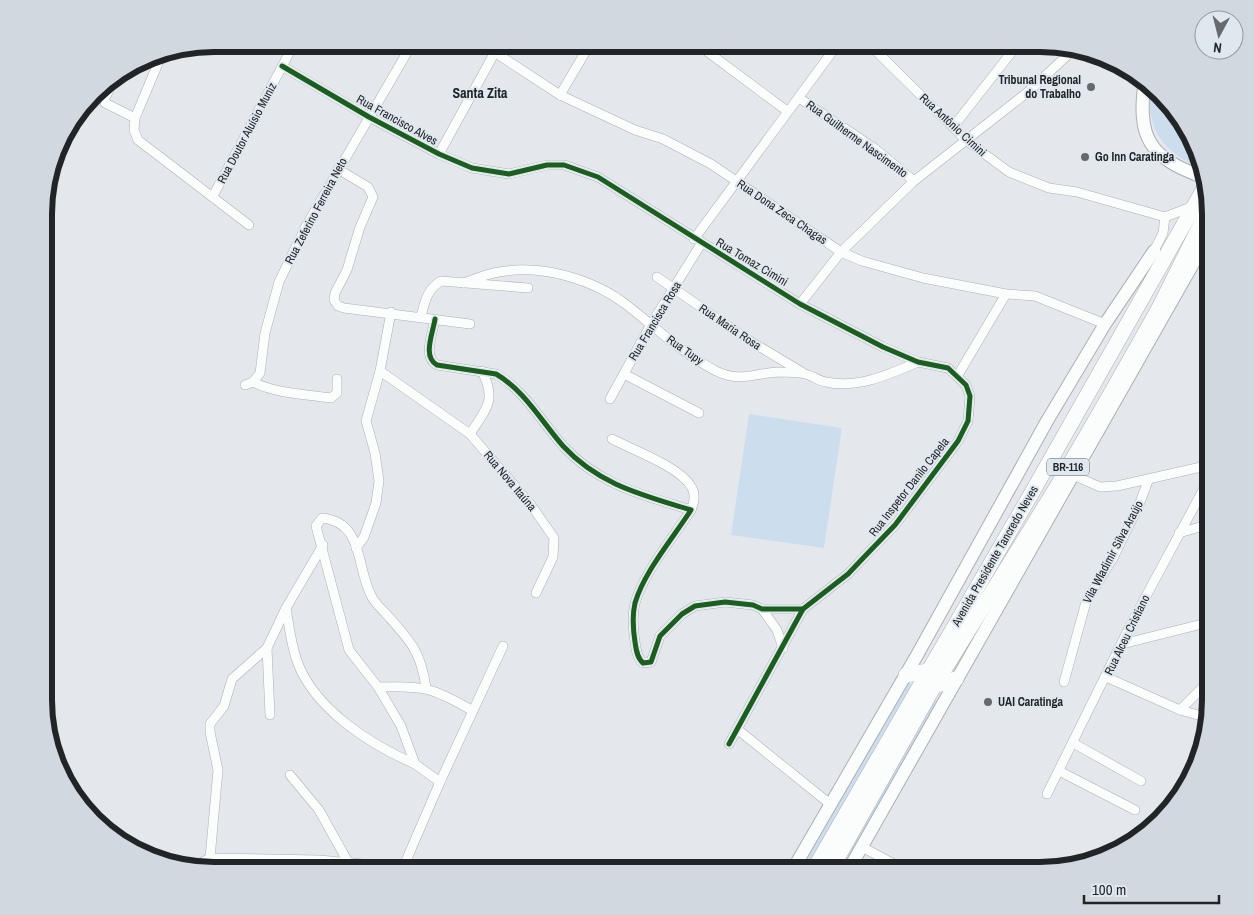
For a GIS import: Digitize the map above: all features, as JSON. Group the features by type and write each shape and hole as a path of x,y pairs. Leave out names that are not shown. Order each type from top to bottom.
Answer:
{"highway":[{"name":"Avenida Presidente Tancredo Neves","path":"818,862 1039,480 1199,193"},
{"name":"Avenida Presidente Tancredo Neves","path":"835,862 934,686 1050,498 1110,395 1158,310 1201,222"},
{"path":"1192,238 1201,233"},
{"path":"1154,251 1171,246"},
{"path":"906,675 928,671"},
{"path":"934,686 956,679"}],"main road":[{"path":"1144,91 1142,110 1145,131 1158,155 1186,171 1199,187"},
{"name":"Avenida Presidente Tancredo Neves","path":"797,862 906,675 1047,421 1105,324 1154,251"},
{"path":"853,862 1201,252"}],"street":[{"name":"Rua Doutor Aluísio Muniz","path":"213,196 242,146 290,52"},
{"name":"Rua Zeferino Ferreira Neto","path":"337,380 337,393 331,398 291,393 249,383 260,373 264,333 279,282 306,226 407,52"},
{"path":"440,154 496,52"},
{"name":"Rua Dona Zeca Chagas","path":"497,52 560,95 635,130 680,147 737,182 841,252 923,278 1006,294 1035,296 1105,324"},
{"path":"560,95 585,52"},
{"path":"709,53 787,111"},
{"name":"Rua Francisca Rosa","path":"610,399 650,326 674,289 698,241 787,111 799,98 832,53"},
{"name":"Rua Antônio Cimini","path":"877,53 967,141 1009,172 1049,188 1077,192 1165,217"},
{"path":"953,127 1011,53"},
{"path":"800,304 841,252 914,181 1029,91 1068,56"},
{"path":"158,63 135,118 134,130 138,140 213,196 248,225"},
{"name":"Rua Francisco Alves","path":"282,66 369,117 440,154 472,168 509,174"},
{"path":"107,94 105,103 135,118"},
{"name":"Rua Guilherme Nascimento","path":"799,98 874,148 914,181"},
{"name":"Rua Tomaz Cimini","path":"509,174 548,165 564,165 580,170 614,186 800,304 883,347 918,362 948,368 958,375"},
{"path":"338,169 368,187 373,197 347,270 335,293 334,300 344,308 391,312 470,324"},
{"path":"1154,251 1163,232 1165,217 1182,212 1199,192"},
{"name":"Rua Tupy","path":"463,283 507,271 544,271 591,285 626,304 650,326 692,357 730,376 741,378 779,372 804,374 826,382 859,382 885,376 918,362"},
{"name":"Rua Maria Rosa","path":"657,277 750,341 804,374"},
{"path":"421,316 432,286 441,282 528,288"},
{"path":"958,375 1006,294"},
{"path":"356,548 364,537 377,496 379,481 377,462 366,420 380,371 391,312"},
{"path":"435,319 429,355 432,362 445,366 496,374 509,383 524,398 564,447 586,467 636,494 691,510"},
{"name":"Rua Nova Itaúna","path":"380,371 470,434 531,505 554,538 552,557 536,593"},
{"path":"470,434 488,405 491,392 482,371"},
{"path":"624,374 699,413"},
{"name":"Rua Inspetor Danilo Capela","path":"729,744 803,609 848,574 895,524 958,440 968,421 970,408 966,385 958,375"},
{"path":"612,439 681,476 693,489 694,502 691,510 645,582 636,600 633,622 640,661 645,664 651,662 660,636 682,614 695,606 725,602 762,609 803,609"},
{"path":"1073,476 1100,487 1148,481 1201,468"},
{"name":"Vila Wladimir Silva Araújo","path":"1064,682 1086,602 1113,558 1139,506 1148,481"},
{"name":"Rua Alceu Cristiano","path":"1047,794 1122,644 1201,493"},
{"path":"415,764 401,726 378,687 348,650 343,636 323,545 316,526 317,521 322,518 328,518 343,524 356,548 371,596 414,648 424,671 426,688"},
{"path":"1179,533 1201,527"},
{"path":"210,858 218,770 210,724 224,706 232,679 267,648 286,608 323,545"},
{"path":"286,608 297,662 322,699 365,739 415,764 440,782"},
{"path":"762,609 777,630 783,648"},
{"path":"1122,644 1201,624"},
{"path":"407,862 440,782 503,646"},
{"path":"267,648 270,715"},
{"path":"1106,677 1180,710 1200,716"},
{"path":"378,687 426,688 437,691 473,710"},
{"path":"1180,710 1201,689"},
{"path":"737,729 830,804"},
{"path":"1073,743 1142,781"},
{"path":"1059,772 1135,810"},
{"path":"290,776 319,810 348,862"},
{"path":"862,847 883,862"},
{"path":"203,862 210,858 348,862"}],"shaded area":[{"path":"1150,97 1174,124 1185,143 1194,164 1176,155 1159,137 1154,127"},
{"path":"749,414 842,428 824,548 731,535"},
{"path":"907,681 912,685 811,862 804,862"},
{"path":"932,699 939,702 850,862 840,862"}],"cycle path":[{"path":"282,66 369,117 439,154 472,168 509,174 547,165 564,165 598,177 800,304 883,347 918,362 948,368 966,385 970,396 968,421 958,441 895,525 848,574 803,609 729,744"},
{"path":"435,319 429,351 430,356 437,365 496,374 524,397 563,446 591,470 622,487 691,510 652,567 639,591 635,603 633,618 634,637 639,659 643,663 651,662 660,636 682,614 695,606 725,602 753,605 762,609 803,609"}],"place":[{"name":"Tribunal Regional do Trabalho","path":"1091,87"},
{"name":"Go Inn Caratinga","path":"1085,157"},
{"name":"UAI Caratinga","path":"988,702"}],"district":[{"name":"Santa Zita","path":"480,93"}]}
